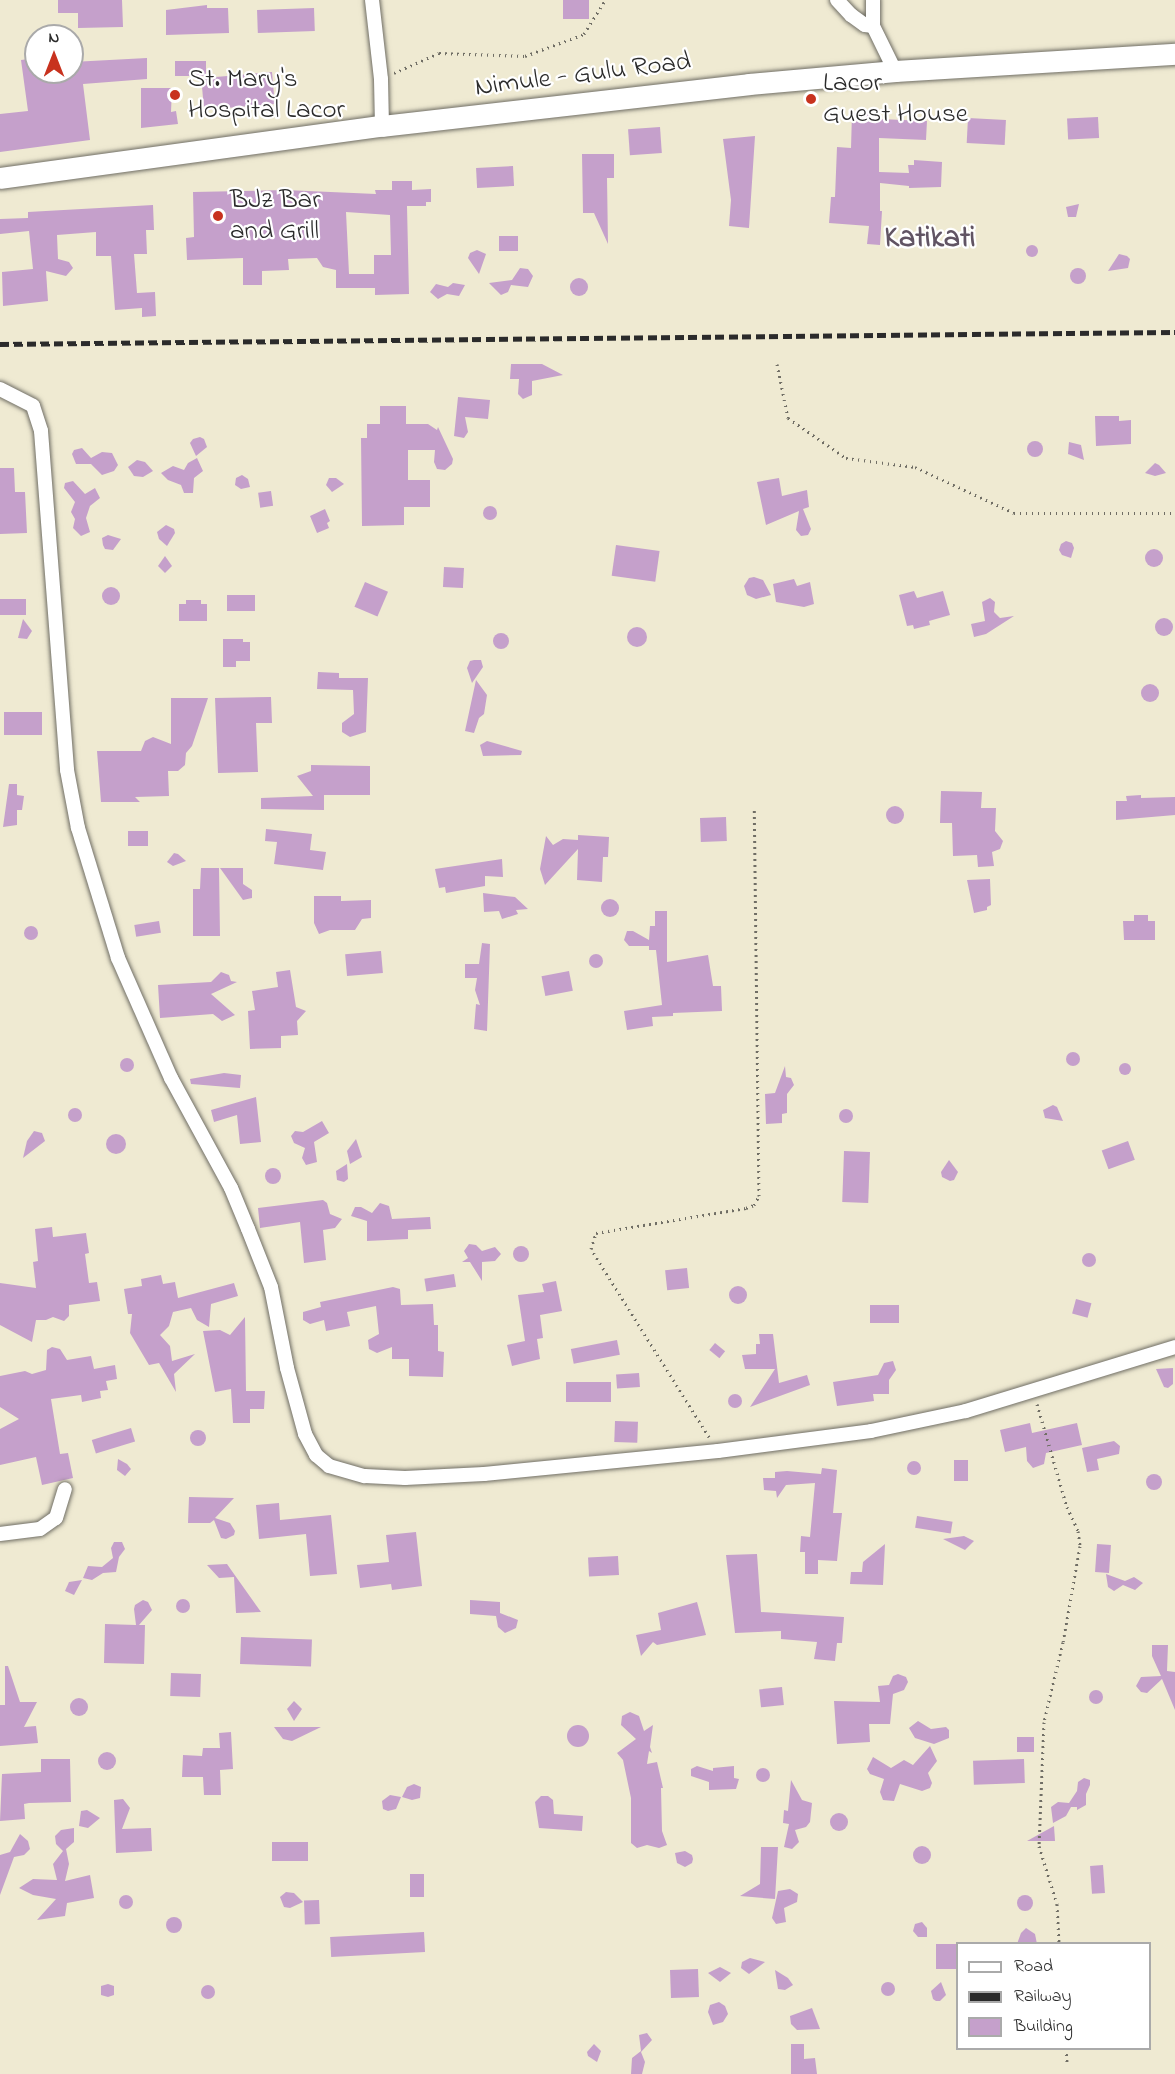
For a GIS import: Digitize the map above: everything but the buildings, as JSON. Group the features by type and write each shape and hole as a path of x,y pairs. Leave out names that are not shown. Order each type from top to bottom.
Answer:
{"main road":[{"name":"Nimule - Gulu Road","path":"0,178 382,126 738,86 895,71 1175,54"}],"street":[{"path":"372,0 381,79 382,126"},
{"path":"837,0 850,15 865,25 873,26"},
{"path":"873,0 873,26 895,71"},
{"path":"0,389 33,406 41,431 67,770 78,828 118,958 171,1078 231,1188 271,1287 287,1368 305,1434 316,1455 329,1466 347,1473 405,1478 484,1474 717,1451 905,1425 1034,1392 1175,1347"},
{"path":"0,1534 40,1529 56,1518 65,1489"}],"path":[{"path":"381,79 439,53 525,56 584,34 605,0"},
{"path":"777,364 788,418 846,458 915,467 1014,513 1175,513"},
{"path":"717,1451 591,1249 596,1233 746,1208 754,1205 759,1196 754,808"},
{"path":"1034,1392 1067,1507 1078,1531 1080,1546 1063,1642 1044,1722 1039,1846 1058,1904 1059,1942"},
{"path":"1066,2050 1068,2064"}],"railway":[{"path":"0,344 1175,332"}],"place":[{"name":"St. Mary's Hospital Lacor","path":"175,95"},
{"name":"Lacor Guest House","path":"811,99"},
{"name":"BJz Bar and Grill","path":"218,216"}],"district":[{"name":"Katikati","path":"930,239"}]}
